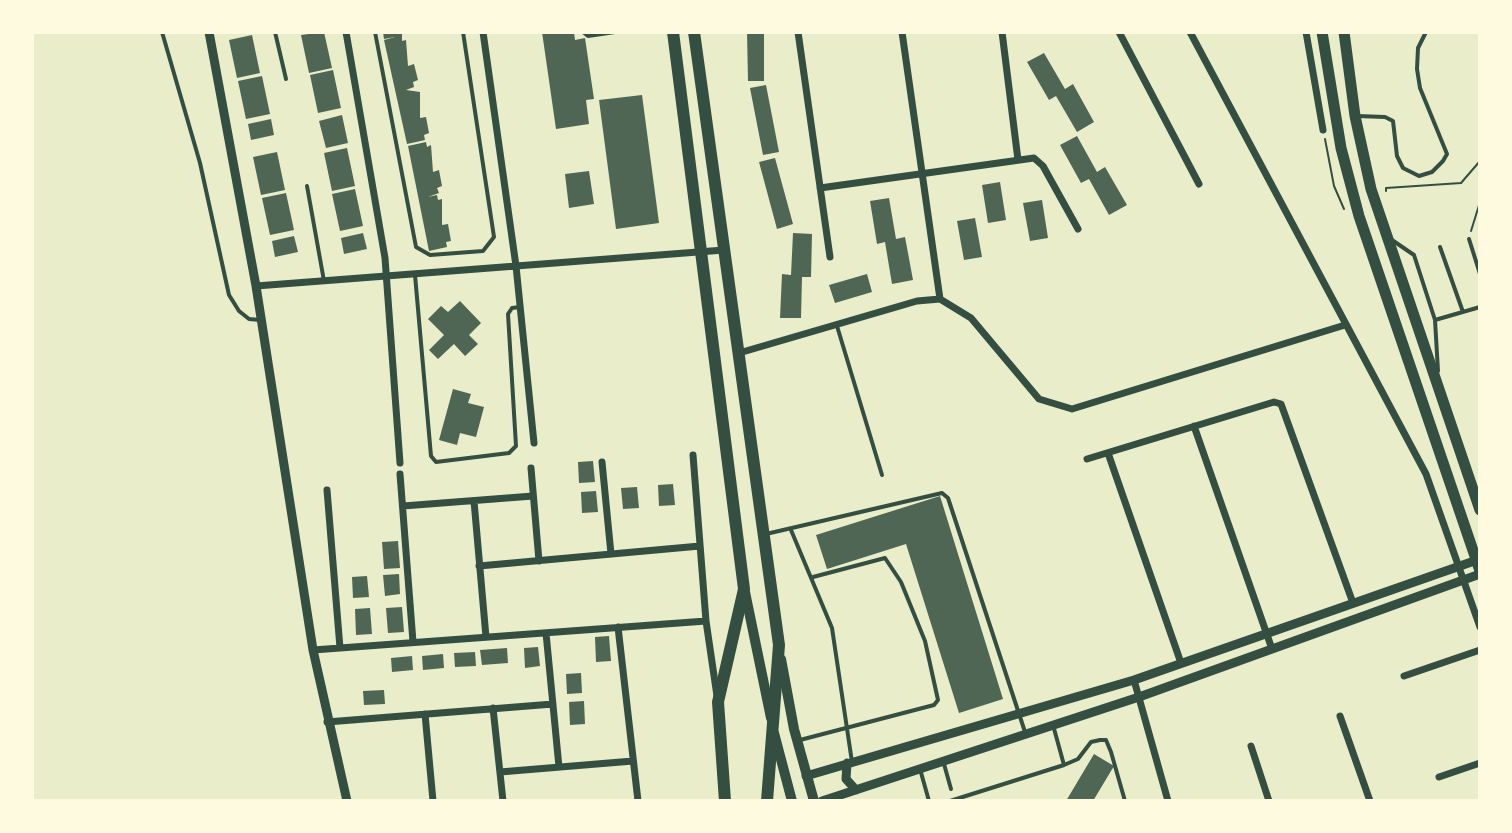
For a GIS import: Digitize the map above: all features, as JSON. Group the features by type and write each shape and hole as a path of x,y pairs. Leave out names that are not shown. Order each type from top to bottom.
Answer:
{"highway":[{"path":"673,32 744,589 718,702 725,801"},
{"path":"694,32 779,645 767,801"}],"main road":[{"path":"1322,32 1336,124 1359,216 1479,566"},
{"path":"1344,32 1355,116 1377,210 1480,510"},
{"path":"744,589 792,801"},
{"path":"779,645 797,740 814,801"}],"street":[{"path":"209,32 256,286 313,650 347,801"},
{"path":"346,32 386,276 400,463"},
{"path":"483,32 516,266 534,443"},
{"path":"798,32 830,257"},
{"path":"902,32 940,299"},
{"path":"1002,32 1018,160"},
{"path":"1119,32 1199,184"},
{"path":"1190,32 1426,474 1480,627"},
{"path":"1306,32 1323,130"},
{"path":"820,188 1034,158 1041,162 1078,229"},
{"path":"256,286 725,250"},
{"path":"739,353 917,301 940,299 971,318 1033,394 1063,408 1082,407 1345,325"},
{"path":"1087,459 1274,402 1281,404 1353,603"},
{"path":"1194,426 1272,649"},
{"path":"1108,453 1181,663"},
{"path":"693,455 706,621 718,702"},
{"path":"602,462 611,554"},
{"path":"531,468 539,561"},
{"path":"400,474 413,642"},
{"path":"327,490 340,648"},
{"path":"403,506 533,496"},
{"path":"474,501 486,637"},
{"path":"479,566 700,546"},
{"path":"806,776 1134,680 1460,566 1479,566"},
{"path":"822,801 1139,697 1464,580 1479,566"},
{"path":"313,650 706,621"},
{"path":"618,627 638,801"},
{"path":"546,633 559,767"},
{"path":"1404,676 1480,650"},
{"path":"1134,680 1168,801"},
{"path":"327,722 553,704"},
{"path":"493,708 503,801"},
{"path":"425,714 433,801"},
{"path":"1340,716 1370,801"},
{"path":"1251,746 1269,801"},
{"path":"500,772 633,761"},
{"path":"849,762 846,779 856,790"},
{"path":"1439,777 1480,763"}],"lane":[{"path":"162,32 200,163 229,295 239,311 249,319 261,320"},
{"path":"275,32 286,79"},
{"path":"375,32 416,247 430,255 483,251 494,237 463,32"},
{"path":"583,32 588,36 615,32"},
{"path":"1355,116 1385,117 1393,121 1397,156 1403,168 1419,176 1432,172 1443,161 1447,154 1420,88 1417,69 1418,48 1426,32"},
{"path":"307,186 324,281"},
{"path":"1386,237 1414,255 1435,320 1439,392"},
{"path":"1469,239 1480,274"},
{"path":"1440,247 1463,312"},
{"path":"415,274 431,456 436,462 509,453 516,446 508,314 512,308 520,307"},
{"path":"1435,320 1480,307"},
{"path":"837,324 882,475"},
{"path":"764,534 791,530 935,492 942,493 948,498 1026,734"},
{"path":"791,530 813,577 835,642 849,762"},
{"path":"797,740 934,705 938,700 925,641 901,582 885,558 813,577"},
{"path":"1053,725 1064,765"},
{"path":"950,801 1064,765 1078,759 1091,742 1106,740 1125,801"},
{"path":"943,761 951,789"},
{"path":"920,769 929,801"}],"path":[{"path":"1323,130 1340,202 1347,213 1359,216"},
{"path":"1377,210 1386,208 1386,188 1461,183 1480,161"},
{"path":"1469,239 1480,202"}],"building":[{"path":"324,32 332,68 309,73 301,35"},
{"path":"383,32 402,32 402,41 406,40 408,66 414,64 418,80 413,82 414,87 406,90 420,92 420,118 426,117 429,133 424,135 425,140 407,144 384,40 395,37 384,39"},
{"path":"542,32 574,32 575,40 585,38 594,99 586,100 589,124 556,129"},
{"path":"747,32 764,32 764,81 748,81"},
{"path":"252,35 260,73 237,78 229,40"},
{"path":"1044,53 1065,89 1073,84 1094,122 1077,132 1056,96 1049,100 1027,62"},
{"path":"333,70 341,108 318,113 310,75"},
{"path":"262,76 270,114 246,119 238,81"},
{"path":"766,85 779,152 763,155 750,88"},
{"path":"642,95 659,223 616,229 599,100"},
{"path":"342,115 348,143 326,148 319,121"},
{"path":"271,119 274,135 251,140 248,124"},
{"path":"1077,136 1097,172 1105,167 1127,205 1109,215 1089,179 1081,183 1060,145"},
{"path":"426,142 427,147 431,145 433,172 439,170 442,186 437,188 439,193 428,197 437,195 438,200 442,199 442,225 448,224 451,241 446,242 447,247 429,251 408,146"},
{"path":"347,148 355,186 332,191 324,153"},
{"path":"277,152 285,190 261,195 253,157"},
{"path":"775,158 793,224 777,229 759,162"},
{"path":"589,171 594,204 569,208 565,174"},
{"path":"1000,182 1006,220 988,223 982,185"},
{"path":"355,189 363,226 340,231 332,194"},
{"path":"286,193 294,230 270,235 262,198"},
{"path":"889,198 896,239 905,237 913,280 892,284 885,242 877,244 870,201"},
{"path":"1042,200 1048,238 1030,241 1023,203"},
{"path":"975,218 982,257 964,260 957,221"},
{"path":"363,233 367,249 344,254 341,238"},
{"path":"793,233 812,234 811,277 802,277 801,318 780,318 782,274 791,275"},
{"path":"294,236 298,252 275,257 272,241"},
{"path":"867,274 872,292 835,303 829,285"},
{"path":"460,301 481,323 469,335 478,344 465,356 454,344 438,359 429,350 444,335 428,319 441,306 448,312"},
{"path":"453,389 471,394 468,403 484,407 476,437 460,433 457,445 439,440"},
{"path":"593,461 595,482 579,483 578,462"},
{"path":"673,484 675,505 659,506 658,485"},
{"path":"637,487 639,508 623,509 621,488"},
{"path":"596,491 598,512 582,513 581,492"},
{"path":"940,496 1003,699 959,713 906,544 827,569 816,535"},
{"path":"398,541 400,568 384,569 382,542"},
{"path":"399,574 400,594 385,596 383,575"},
{"path":"367,576 369,597 353,598 352,577"},
{"path":"402,607 404,632 388,633 386,608"},
{"path":"370,608 372,634 356,635 355,609"},
{"path":"609,636 611,661 596,662 595,637"},
{"path":"538,647 540,666 525,668 524,648"},
{"path":"507,648 508,663 482,665 480,650"},
{"path":"475,652 476,666 455,667 454,653"},
{"path":"443,654 444,668 423,670 422,656"},
{"path":"412,656 413,670 392,672 391,658"},
{"path":"581,673 582,693 567,694 566,674"},
{"path":"384,690 385,704 364,705 363,691"},
{"path":"584,701 585,724 570,725 569,702"},
{"path":"1094,754 1114,766 1093,801 1066,801"}]}
